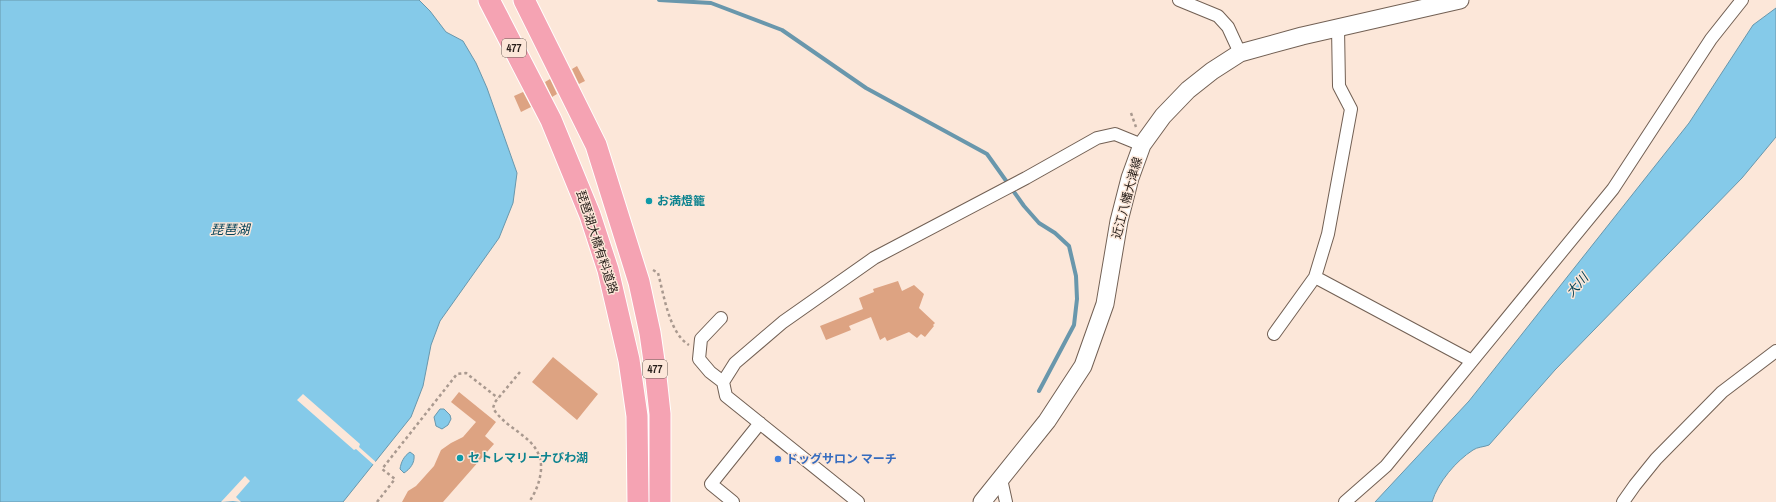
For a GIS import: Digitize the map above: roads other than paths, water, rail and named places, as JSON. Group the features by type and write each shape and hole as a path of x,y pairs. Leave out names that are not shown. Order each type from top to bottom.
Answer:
{"highway":[{"name":"琵琶湖大橋有料道路","path":"489,0 551,120 590,215 608,270 629,360 637,416 638,502"},
{"name":"477","path":"524,0 596,145 639,282 650,333 660,414 660,502"}],"main road":[{"name":"近江八幡大津線","path":"982,502 1047,421 1083,366 1105,304 1119,221 1130,178 1142,145 1163,116 1188,90 1212,70 1240,53 1262,46 1460,0"}],"street":[{"path":"1179,0 1218,16 1228,27 1240,53"},
{"path":"1345,502 1386,466 1613,188 1711,39 1742,0"},
{"path":"1274,334 1314,277 1328,234 1352,110 1339,86 1338,28"},
{"path":"723,382 736,363 783,322 874,258 999,193 1097,138 1115,134 1142,145"},
{"path":"1314,277 1472,361"},
{"path":"721,318 701,339 699,359 710,372 723,382 726,396 858,502"},
{"path":"1623,502 1656,459 1722,392 1776,351"},
{"path":"733,502 711,484 760,423"},
{"path":"1001,478 1006,502"}],"water":[{"name":"琵琶湖","path":"0,0 419,0 430,11 446,32 463,41 476,63 487,88 517,173 513,203 499,238 440,321 431,345 423,386 411,417 343,502 0,502"},
{"name":"大川","path":"1776,8 1776,137 1742,178 1555,370 1489,445 1475,449 1454,466 1443,480 1432,502 1375,502 1469,401 1689,123 1753,25"},
{"path":"440,409 444,409 450,415 451,419 448,425 442,429 436,426 434,417"},
{"path":"410,452 414,455 414,461 410,468 404,473 400,469 401,464 404,457"}],"waterway":[{"path":"659,0 711,3 782,30 866,88 987,154 1024,206 1039,223 1055,233 1069,246 1076,276 1077,299 1074,325 1039,391"}],"place":[{"name":"お満燈籠","path":"649,201"},
{"name":"セトレマリーナびわ湖","path":"460,458"},
{"name":"ドッグサロン マーチ","path":"778,459"}]}
